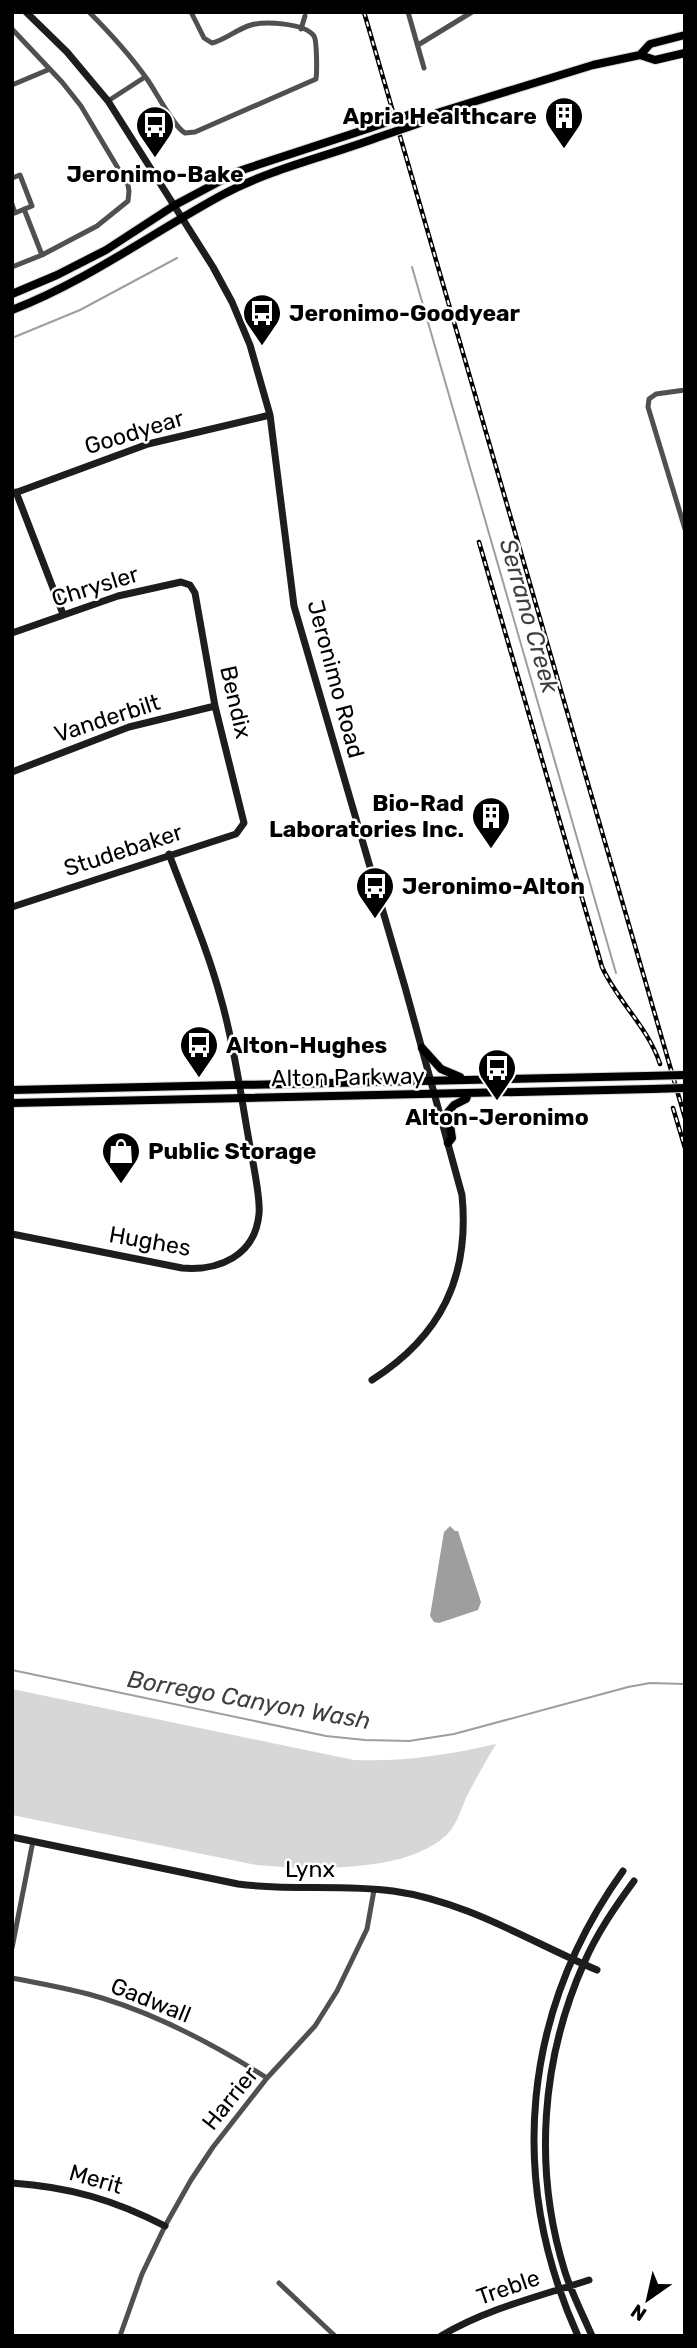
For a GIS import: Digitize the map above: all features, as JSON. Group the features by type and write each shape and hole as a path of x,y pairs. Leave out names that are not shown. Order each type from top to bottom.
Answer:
{"main road":[{"path":"640,55 650,44 685,35"},
{"path":"12,310 64,289 182,217 244,184 420,123 437,113 555,75 640,55 655,60 685,53"},
{"path":"12,294 106,250 175,205 239,171 414,113 437,113"},
{"path":"422,1048 441,1069 466,1079"},
{"name":"Alton Parkway","path":"12,1090 685,1075"},
{"name":"Alton Parkway","path":"12,1103 685,1088"},
{"path":"448,1143 452,1138 449,1112 454,1105 466,1099 468,1094"}],"street":[{"name":"Jeronimo Road","path":"26,12 72,58 108,101 213,267 236,311 258,369 270,415 294,607 462,1195 464,1229 452,1290 443,1308 408,1355 372,1380"},
{"path":"89,12 145,77 176,126 185,134 316,79 315,40 311,34 301,29 265,22 248,26 215,43 209,43 191,12"},
{"path":"408,12 424,68"},
{"path":"418,46 472,12"},
{"path":"265,14 265,22"},
{"path":"301,29 305,16"},
{"path":"12,29 81,106 129,188 128,201 97,226 42,255 12,267"},
{"path":"12,85 50,69"},
{"path":"108,101 145,77"},
{"path":"12,178 20,175 32,206 15,212 12,204"},
{"path":"24,209 42,255"},
{"path":"685,390 656,394 649,399 648,407 685,529"},
{"name":"Goodyear","path":"14,493 149,444 270,415"},
{"path":"14,493 63,614"},
{"name":"Chrysler","path":"12,633 121,595 181,582 190,585"},
{"name":"Bendix","path":"190,585 195,593 215,706 244,818 243,827"},
{"name":"Vanderbilt","path":"12,772 129,727 215,706"},
{"name":"Studebaker","path":"12,906 236,834 243,827"},
{"name":"Hughes","path":"12,1234 182,1268 200,1269 216,1267 229,1261 242,1251 251,1239 260,1213 221,997 169,854"},
{"name":"Lynx","path":"12,1837 258,1887 374,1890 412,1895 453,1906 597,1970"},
{"path":"12,1948 33,1841"},
{"path":"578,2336 559,2290 538,2210 534,2151 536,2089 553,2011 572,1959 589,1922 623,1871"},
{"path":"592,2336 571,2286 554,2225 547,2184 546,2117 552,2064 583,1964 601,1930 634,1881"},
{"name":"Harrier","path":"120,2336 142,2274 165,2226 213,2147 267,2078 315,2026 337,1991 367,1929 374,1890"},
{"name":"Gadwall","path":"12,1978 79,1992 141,2012 207,2042 267,2078"},
{"name":"Merit","path":"12,2183 42,2185 90,2195 165,2226"},
{"name":"Treble","path":"441,2336 458,2326 504,2308 589,2280"},
{"path":"279,2283 335,2336"}],"shaded area":[{"path":"450,1526 458,1531 481,1602 478,1610 439,1623 434,1622 430,1616 444,1532"},
{"path":"12,1689 354,1760 425,1757 496,1744 470,1789 451,1830 434,1844 413,1855 387,1862 331,1868 256,1865 12,1815"}],"waterway":[{"name":"Serrano Creek","path":"12,338 80,310 177,258"},
{"name":"Serrano Creek","path":"412,267 616,973"},
{"name":"Borrego Canyon Wash","path":"12,1670 326,1736 409,1741 454,1734 628,1687 650,1683 685,1684"}],"railway":[{"path":"364,12 685,1118"},
{"path":"479,542 602,967 616,992 641,1026 660,1064"},
{"path":"673,1108 685,1148"}],"place":[{"name":"Apria Healthcare","path":"564,150"},
{"name":"Jeronimo-Bake","path":"155,159"},
{"name":"Jeronimo-Goodyear","path":"262,347"},
{"name":"Bio-Rad Laboratories Inc.","path":"491,850"},
{"name":"Jeronimo-Alton","path":"375,920"},
{"name":"Alton-Hughes","path":"199,1079"},
{"name":"Alton-Jeronimo","path":"497,1102"},
{"name":"Public Storage","path":"121,1185"}]}
